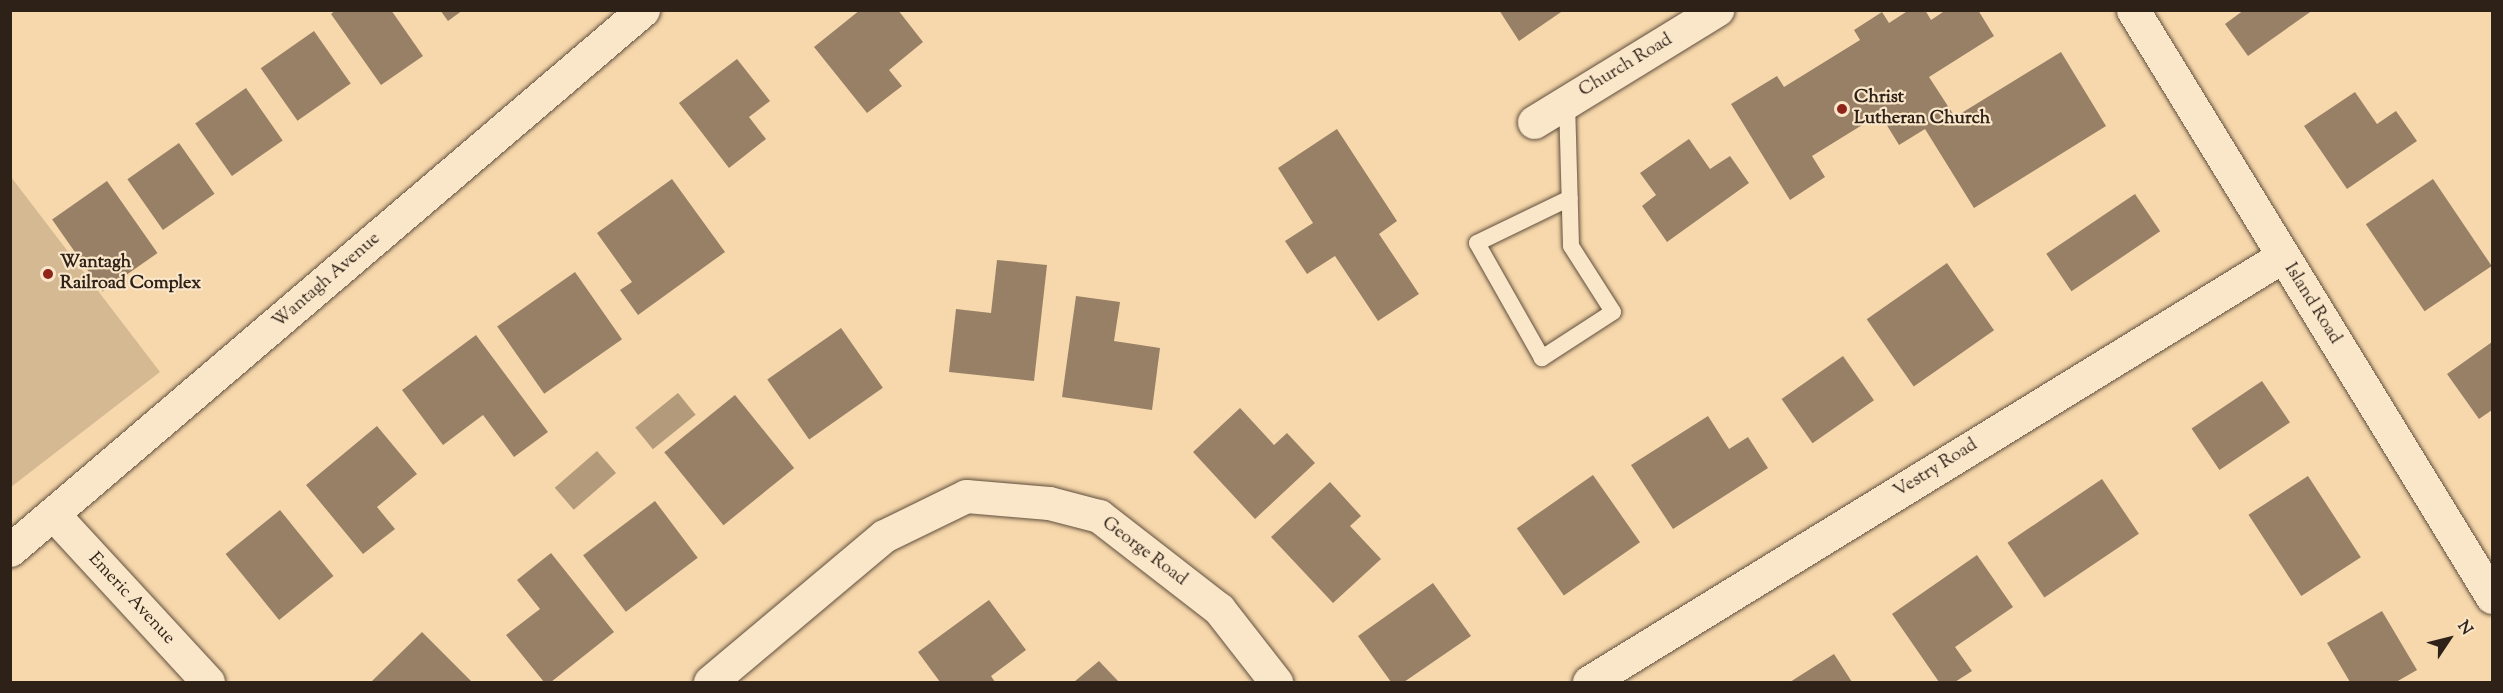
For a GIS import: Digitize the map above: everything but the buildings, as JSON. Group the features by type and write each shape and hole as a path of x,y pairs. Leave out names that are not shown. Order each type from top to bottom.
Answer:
{"street":[{"name":"Wantagh Avenue","path":"10,550 54,515 643,10"},
{"name":"Church Road","path":"1534,122 1717,10"},
{"name":"Island Road","path":"2133,10 2493,597"},
{"name":"Vestry Road","path":"1589,682 2283,256"},
{"name":"George Road","path":"710,682 884,536 966,496 1049,503 1099,516 1219,609 1276,682"},
{"name":"Emeric Avenue","path":"54,515 208,682"}],"lane":[{"path":"1567,102 1570,198 1571,246 1613,312 1542,358 1478,243 1570,198"}],"shaded area":[{"name":"Wantagh Railroad Complex","path":"11,177 160,372 11,487"},
{"path":"678,393 696,415 653,449 635,428"},
{"path":"597,451 616,473 574,510 555,488"}],"place":[{"name":"Christ Lutheran Church","path":"1842,109"},
{"name":"Wantagh Railroad Complex","path":"48,274"}]}
